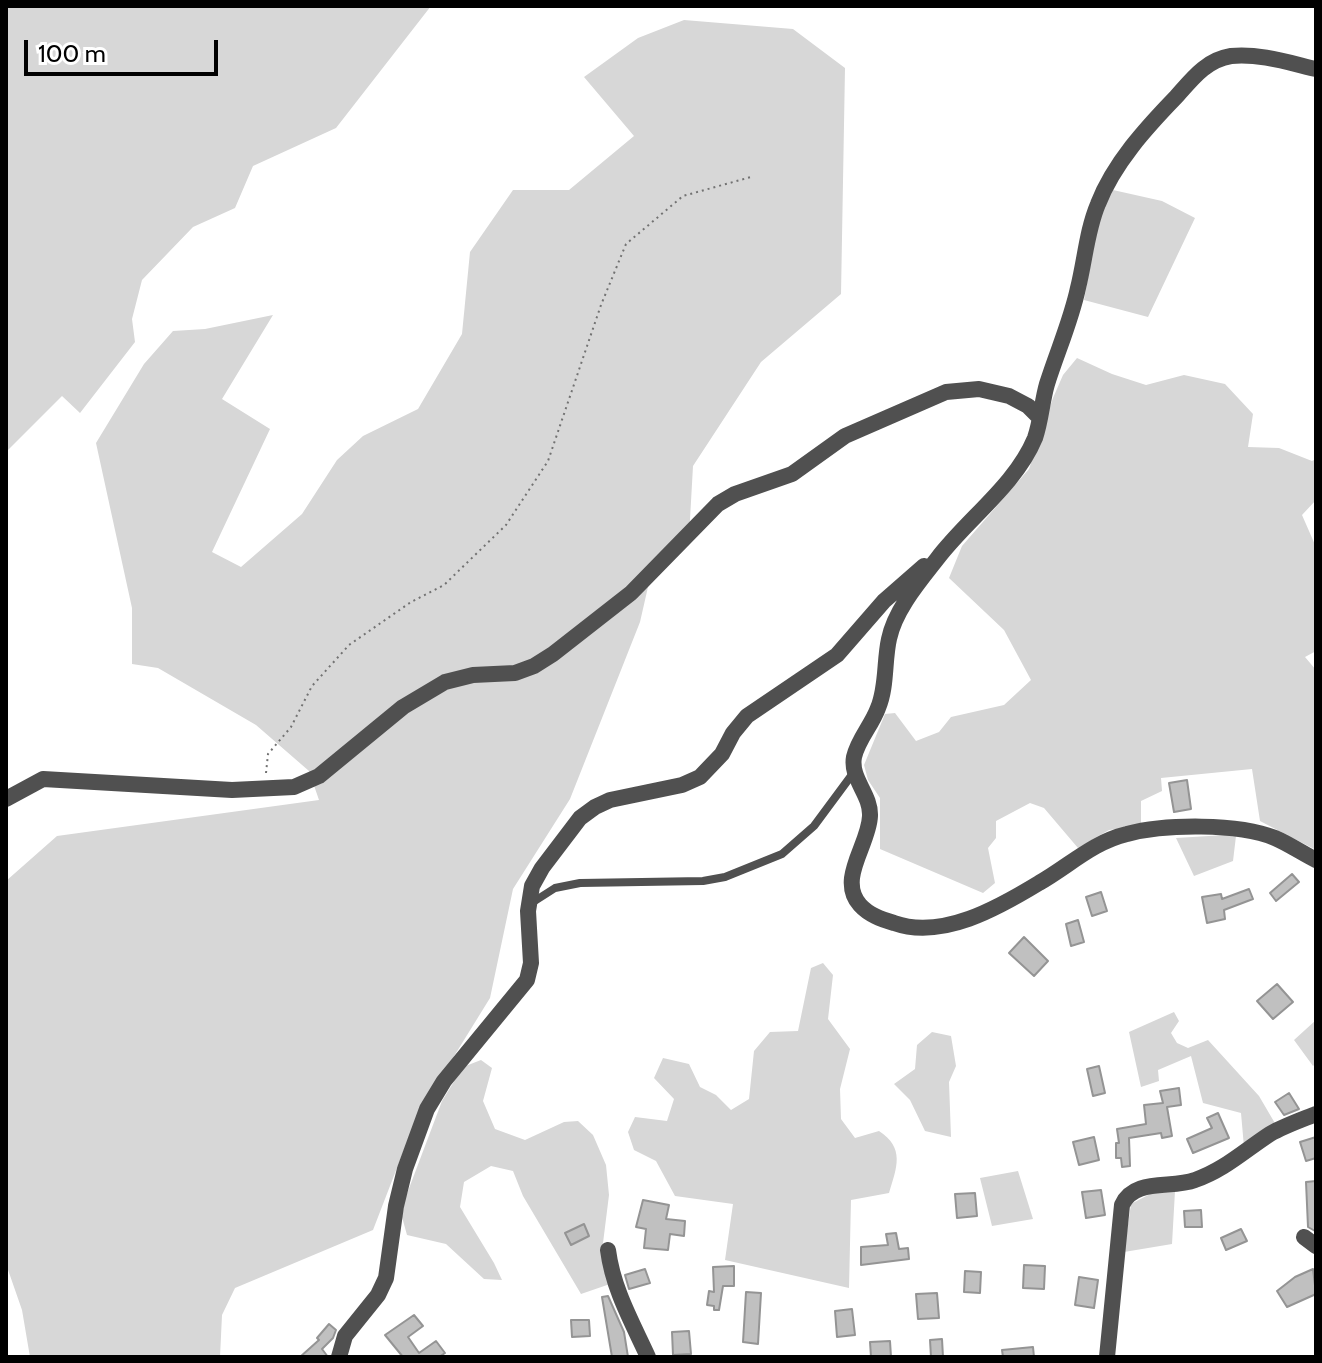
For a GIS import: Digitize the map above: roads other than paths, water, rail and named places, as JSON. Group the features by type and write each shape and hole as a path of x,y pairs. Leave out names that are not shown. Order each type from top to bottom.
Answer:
{"street":[{"path":"1316,69 1249,56 1229,57 1202,68 1132,147 1109,180 1097,205 1074,307 1047,385 1036,435 1008,480 938,556 899,611 890,632 883,693 854,757 854,772 867,799 870,816 852,874 852,889 856,901 866,912 907,928 936,929 957,924 1039,884 1104,841 1147,830 1183,826 1258,833 1316,860"},
{"path":"6,799 43,779 61,778 164,787 268,790 294,787 319,776 393,715 445,682 473,675 515,673 534,666 631,593 718,504 735,494 792,474 845,436 946,392 979,389 1009,396 1028,406 1039,417"},
{"path":"339,1357 345,1336 378,1295 386,1278 399,1193 427,1109 444,1081 527,980 531,963 529,905 532,886 542,868 580,818 595,807 610,800 682,785 700,777 722,754 747,716 837,655 884,601 938,556"},
{"path":"1107,1357 1122,1205 1126,1195 1137,1189 1192,1182 1219,1171 1271,1133 1316,1114"},
{"path":"608,1250 611,1272 621,1299 648,1357"}],"lane":[{"path":"529,905 555,888 580,883 703,881 725,877 782,854 814,826 854,772"}]}
